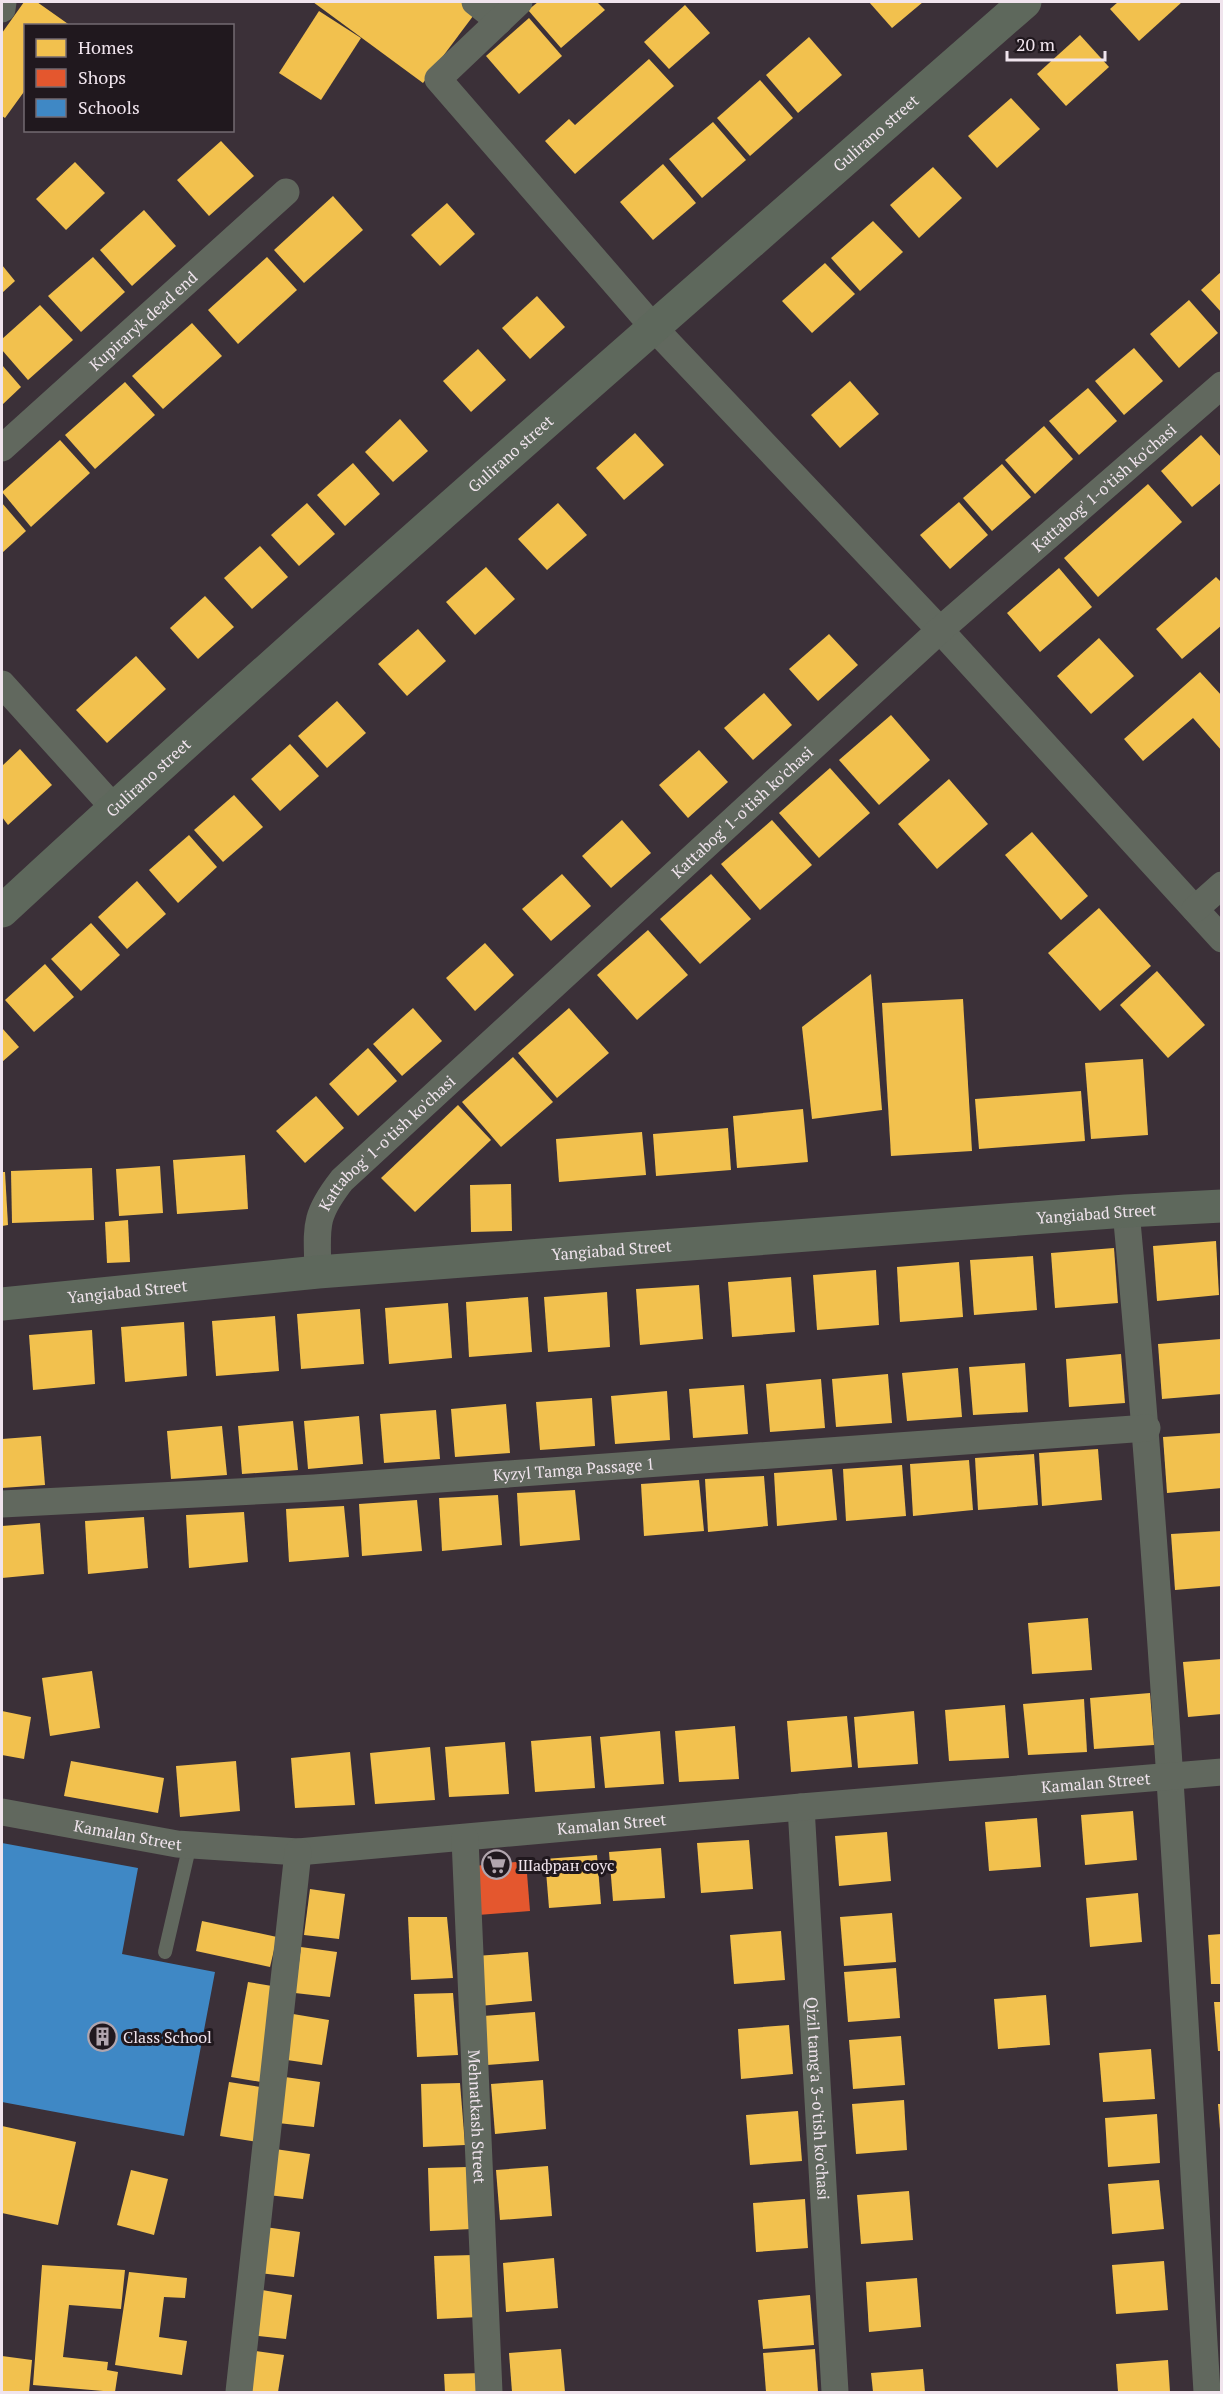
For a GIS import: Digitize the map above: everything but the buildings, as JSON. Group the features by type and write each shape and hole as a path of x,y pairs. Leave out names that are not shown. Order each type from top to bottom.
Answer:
{"street":[{"path":"2,9 3,2"},
{"path":"475,2 499,21"},
{"path":"519,2 438,79 654,328 940,630 1221,939"},
{"name":"Gulirano street","path":"2,911 114,808 654,328 1025,2"},
{"name":"Kupiraryk dead end","path":"2,448 286,192"},
{"name":"Kattabog' 1-o'tish ko'chasi","path":"318,1272 317,1223 325,1201 342,1180 940,630 1221,385"},
{"path":"2,684 114,808"},
{"path":"1195,909 1221,885"},
{"name":"Yangiabad Street","path":"2,1304 318,1272 1126,1211 1221,1206"},
{"path":"1126,1211 1147,1428 1207,2392"},
{"name":"Kyzyl Tamga Passage 1","path":"2,1504 326,1487 1147,1428"},
{"name":"Kamalan Street","path":"2,1812 190,1844 298,1852 1221,1772"},
{"name":"Qizil tamg'a 3-o'tish ko'chasi","path":"801,1807 835,2392"},
{"name":"Mehnatkash Street","path":"465,1839 489,2392"},
{"path":"239,2392 298,1852"}],"lane":[{"path":"165,1952 190,1844"}],"place":[{"name":"Шафран соус","path":"497,1865"},
{"name":"Class School","path":"102,2037"}]}
